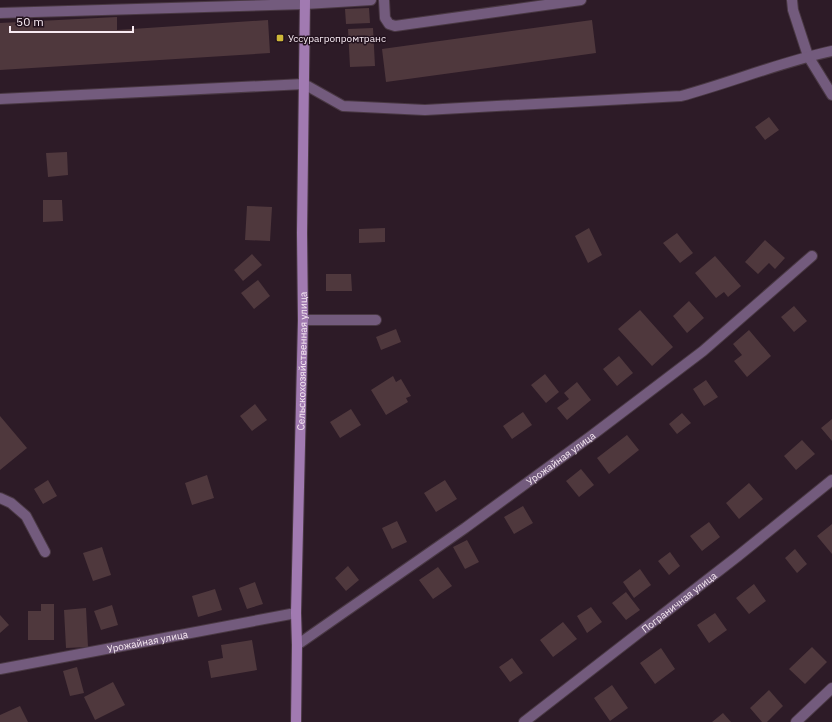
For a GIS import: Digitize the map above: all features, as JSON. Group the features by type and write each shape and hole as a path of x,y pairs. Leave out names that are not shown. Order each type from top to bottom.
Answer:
{"main road":[{"name":"Сельскохозяйственная улица","path":"296,722 296,613 303,320 302,232 305,2"}],"lane":[{"path":"0,13 371,0"},
{"path":"384,0 385,18 389,24 395,26 581,0"},
{"path":"792,0 793,10 808,56 832,95"},
{"path":"0,98 304,84 343,106 425,110 682,96 808,56 832,50"},
{"name":"Урожайная улица","path":"297,645 465,528 598,432 703,350 812,256"},
{"path":"303,320 376,320"},
{"name":"Пограничная улица","path":"524,722 738,556 832,480"},
{"path":"0,498 12,503 26,516 45,552"},
{"name":"Урожайная улица","path":"0,669 296,613"},
{"path":"796,722 832,688"}],"building":[{"path":"369,8 370,23 346,24 345,9"},
{"path":"117,17 117,30 268,20 270,53 0,70 0,23"},
{"path":"592,20 596,53 386,82 382,49"},
{"path":"373,28 375,66 350,67 348,29"},
{"path":"769,117 779,130 765,140 755,127"},
{"path":"67,152 68,175 48,177 46,153"},
{"path":"43,200 62,200 63,221 43,222"},
{"path":"247,206 272,207 270,241 245,240"},
{"path":"385,228 385,242 359,243 359,229"},
{"path":"589,228 602,255 588,263 575,236"},
{"path":"677,233 693,253 680,263 663,243"},
{"path":"765,240 785,258 775,269 769,263 758,274 745,262"},
{"path":"252,254 262,265 243,281 234,270"},
{"path":"715,256 741,286 728,297 724,292 716,298 695,273"},
{"path":"326,274 351,274 352,291 326,291"},
{"path":"258,280 270,296 254,309 241,293"},
{"path":"689,301 704,318 687,333 673,316"},
{"path":"794,306 807,321 794,332 781,317"},
{"path":"640,310 673,347 652,366 618,329"},
{"path":"396,329 401,342 381,350 376,337"},
{"path":"749,330 771,356 747,377 734,361 742,355 733,344"},
{"path":"619,356 633,373 617,386 603,369"},
{"path":"545,374 559,392 546,403 531,385"},
{"path":"393,376 396,382 401,379 411,396 406,398 408,402 386,415 371,390"},
{"path":"706,380 718,397 704,406 693,389"},
{"path":"577,382 591,400 567,420 557,408 569,399 564,393"},
{"path":"255,404 267,420 252,431 240,416"},
{"path":"351,409 361,425 340,438 330,422"},
{"path":"523,412 532,425 512,439 503,426"},
{"path":"682,413 691,423 677,434 669,424"},
{"path":"0,416 27,448 0,470"},
{"path":"832,419 832,441 821,428"},
{"path":"627,435 639,450 609,474 597,458"},
{"path":"802,440 815,454 796,470 784,456"},
{"path":"581,469 594,485 579,497 566,481"},
{"path":"207,475 214,498 192,505 185,483"},
{"path":"48,480 57,496 43,504 34,489"},
{"path":"445,480 457,499 436,512 424,493"},
{"path":"749,483 763,499 739,519 726,503"},
{"path":"523,506 533,523 514,534 504,517"},
{"path":"397,521 407,542 392,549 382,528"},
{"path":"709,522 720,537 702,551 690,536"},
{"path":"832,524 832,554 817,536"},
{"path":"467,540 479,562 465,569 453,547"},
{"path":"102,547 111,575 93,581 83,553"},
{"path":"795,549 807,564 797,573 785,558"},
{"path":"670,552 680,566 669,575 658,561"},
{"path":"348,566 359,580 346,591 335,578"},
{"path":"438,567 452,586 433,599 419,580"},
{"path":"640,569 651,585 634,598 623,582"},
{"path":"255,582 263,604 247,609 239,588"},
{"path":"754,584 766,601 749,614 736,598"},
{"path":"215,589 222,610 198,617 192,596"},
{"path":"626,592 640,610 626,620 612,603"},
{"path":"41,604 54,604 54,640 28,640 28,611 41,611"},
{"path":"112,605 118,625 101,630 94,611"},
{"path":"591,607 602,622 587,633 577,616"},
{"path":"86,608 88,647 66,648 64,610"},
{"path":"715,613 727,630 709,643 697,625"},
{"path":"0,615 9,625 0,633"},
{"path":"563,622 577,639 553,657 540,640"},
{"path":"252,640 257,670 211,678 208,661 223,658 221,645"},
{"path":"812,647 827,662 805,684 789,669"},
{"path":"661,648 675,669 655,684 640,663"},
{"path":"512,658 523,673 510,682 499,667"},
{"path":"77,667 84,693 70,696 63,671"},
{"path":"113,682 125,705 95,720 84,697"},
{"path":"612,685 628,708 610,721 594,698"},
{"path":"769,690 783,706 767,722 762,722 750,708"},
{"path":"20,706 28,722 0,722 0,715"},
{"path":"723,713 731,722 712,722"}],"place":[{"name":"Уссурагропромтранс","path":"280,38"}]}
